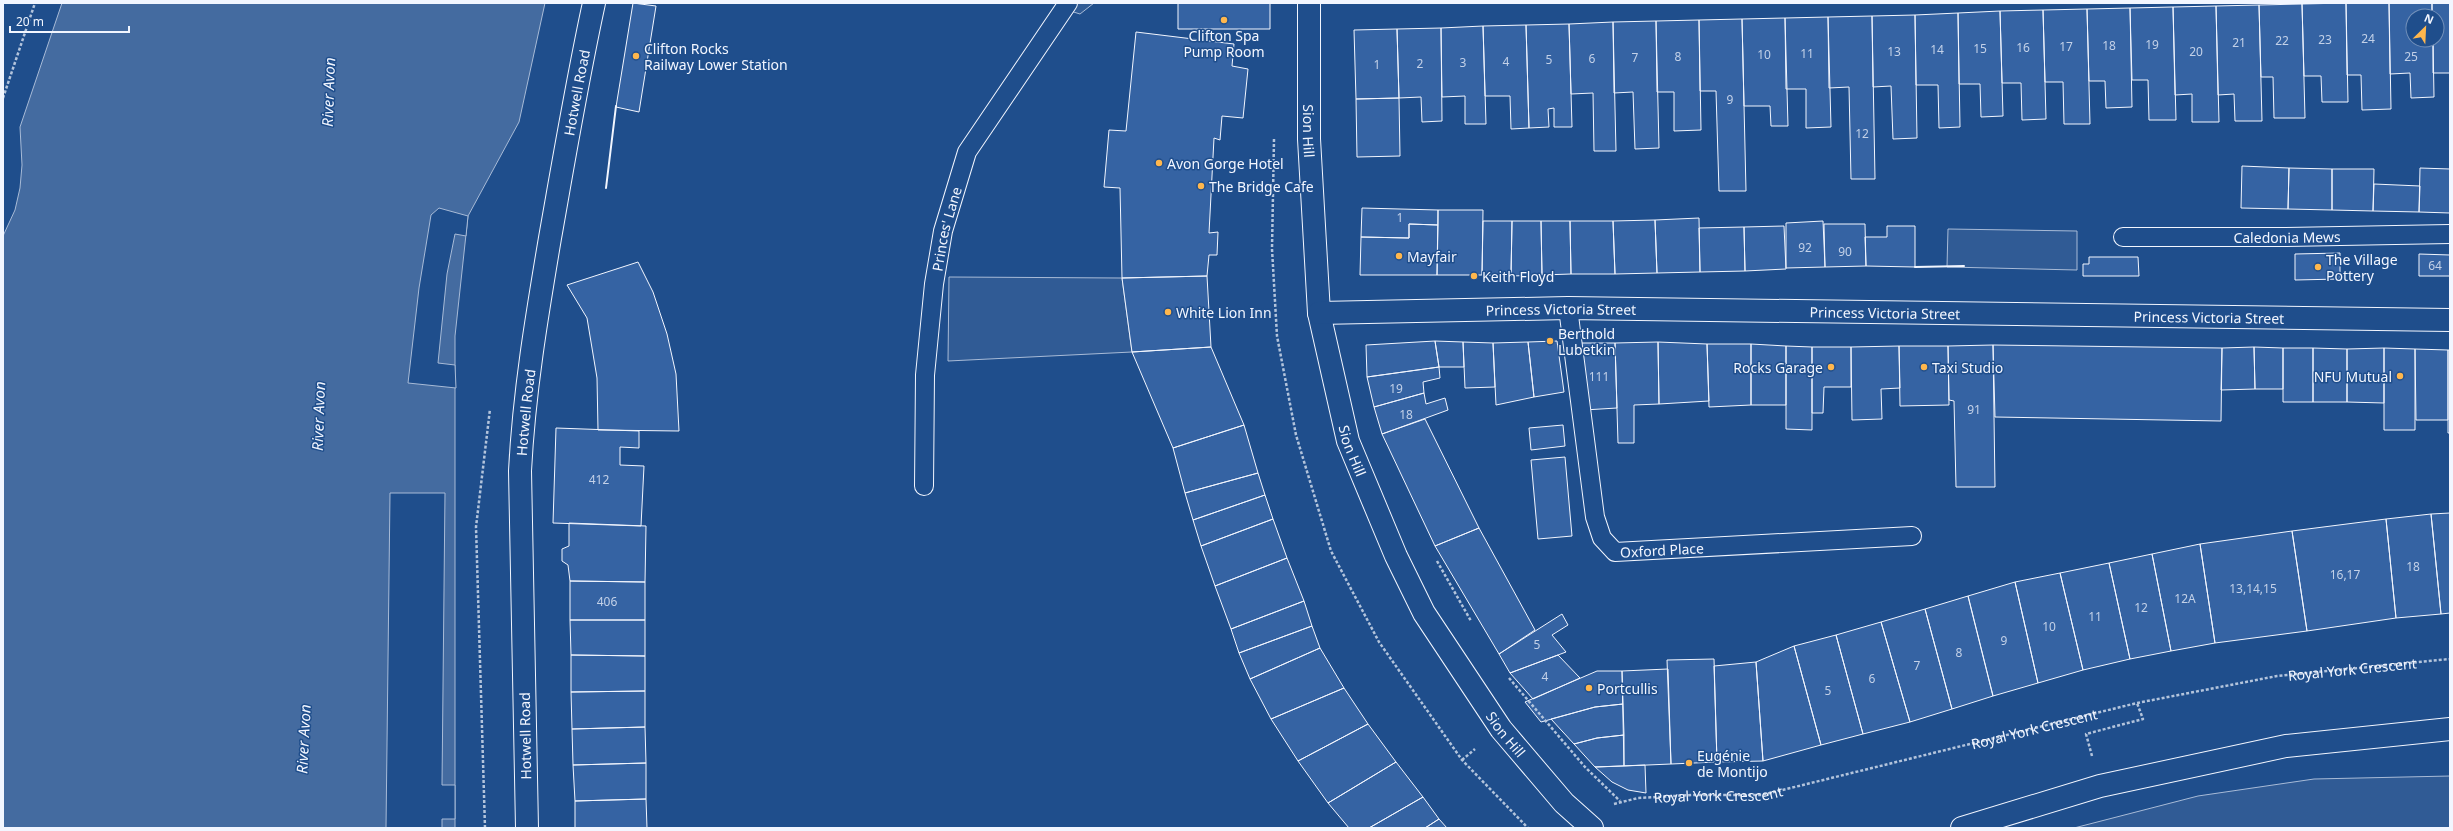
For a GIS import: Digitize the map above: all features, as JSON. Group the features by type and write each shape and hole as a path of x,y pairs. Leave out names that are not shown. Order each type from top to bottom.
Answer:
{"main road":[{"name":"Hotwell Road","path":"527,828 520,471 522,417 529,363 578,77 594,3"},
{"name":"Sion Hill","path":"1309,3 1309,139 1319,313 1348,441 1396,556 1424,612 1501,729 1564,803 1592,828"},
{"name":"Princess Victoria Street","path":"1319,313 1568,308 2450,320"},
{"path":"1962,828 2100,786 2286,746 2450,729"}],"lane":[{"name":"Princes' Lane","path":"924,486 926,375 934,284 943,231 967,152 1068,3"},
{"name":"Caledonia Mews","path":"2123,237 2283,237 2450,234"},
{"name":"Oxford Place","path":"1568,308 1595,517 1602,538 1615,552 1912,536"}],"path":[{"path":"3,98 35,3"},
{"path":"1434,556 1472,624"},
{"name":"Royal York Crescent","path":"1508,677 1584,767 1620,801 1692,795 1762,795 2137,703 2277,676 2450,659"},
{"path":"2100,786 2086,734 2143,719 2137,703"}],"shaded area":[{"path":"1068,3 1094,3 1080,14 1064,9"},
{"path":"1948,229 2077,231 2077,270 1947,267"},
{"path":"949,277 1122,278 1132,352 948,361"},
{"path":"2450,776 2450,828 2074,828 2198,796 2314,779"}],"water":[{"name":"River Avon","path":"62,3 545,3 519,122 468,216 455,336 455,828 3,828 3,236 15,210 20,188 22,165 20,127"}],"pier":[{"path":"439,208 468,216 466,236 455,234 447,274 438,363 455,365 456,388 408,383 419,288 431,215"},
{"path":"390,493 445,493 442,785 455,785 455,819 442,819 442,828 386,828"}],"building":[{"name":"Clifton Rocks Railway Lower Station","path":"633,3 656,6 639,112 616,107"},
{"name":"Clifton Spa Pump Room","path":"1178,3 1270,3 1270,29 1178,29"},
{"path":"2346,3 2389,3 2391,109 2362,110 2361,75 2347,75"},
{"path":"2346,3 2348,102 2322,102 2321,76 2304,76 2302,4"},
{"path":"2389,3 2432,3 2432,8 2405,8 2405,48 2433,48 2434,97 2411,98 2410,73 2390,74"},
{"path":"2432,3 2450,3 2450,73 2433,73 2433,48 2445,48 2445,8 2432,8"},
{"path":"2302,4 2305,118 2274,118 2273,77 2261,77 2259,5"},
{"path":"2259,5 2262,121 2235,121 2234,94 2218,95 2216,6"},
{"path":"2216,6 2219,122 2192,122 2192,94 2175,95 2173,7"},
{"path":"2173,7 2176,120 2149,120 2148,80 2132,80 2130,8"},
{"path":"2130,8 2132,107 2106,108 2105,81 2089,81 2087,9"},
{"path":"2087,9 2090,124 2064,124 2063,82 2045,82 2043,10"},
{"path":"2043,10 2046,119 2022,120 2021,83 2002,83 2000,11"},
{"path":"2000,11 2003,116 1981,117 1980,84 1959,84 1958,13"},
{"path":"1958,13 1960,127 1939,128 1938,85 1916,85 1915,15"},
{"path":"1915,15 1917,138 1893,139 1891,86 1873,87 1872,16"},
{"path":"1872,16 1875,179 1851,179 1849,87 1829,88 1828,17"},
{"path":"1828,17 1831,127 1806,128 1806,89 1786,89 1785,18"},
{"path":"1785,18 1788,126 1771,126 1770,106 1744,106 1742,19"},
{"path":"1742,19 1746,191 1719,191 1716,91 1700,91 1699,20"},
{"path":"1699,20 1701,130 1674,131 1674,92 1657,92 1656,21"},
{"path":"1656,21 1659,148 1635,149 1633,92 1614,93 1613,22"},
{"path":"1613,22 1616,151 1594,151 1593,93 1571,94 1569,24"},
{"path":"1569,24 1572,127 1554,127 1554,108 1548,109 1549,127 1529,128 1526,25"},
{"path":"1526,25 1529,128 1511,129 1510,96 1485,96 1483,26"},
{"path":"1483,26 1486,124 1465,124 1465,96 1442,97 1441,28"},
{"path":"1441,28 1442,121 1422,122 1421,97 1399,98 1397,29"},
{"path":"1397,29 1399,98 1356,99 1354,30"},
{"name":"Avon Gorge Hotel","path":"1136,32 1234,44 1232,66 1248,69 1243,118 1222,116 1220,140 1214,138 1209,233 1218,232 1217,255 1209,255 1207,276 1122,278 1120,188 1104,187 1109,130 1126,131"},
{"path":"1399,98 1400,156 1357,157 1356,99"},
{"path":"2242,166 2289,168 2288,209 2241,208"},
{"path":"2289,168 2332,169 2332,210 2288,209"},
{"path":"2420,168 2450,169 2450,213 2419,212"},
{"path":"2332,169 2374,169 2373,211 2332,210"},
{"path":"2374,184 2420,186 2419,212 2373,211"},
{"path":"1362,208 1438,210 1438,225 1409,224 1409,238 1361,237"},
{"path":"1438,210 1483,210 1482,275 1437,275"},
{"path":"1699,218 1700,272 1657,273 1655,220"},
{"path":"1655,220 1657,273 1615,274 1613,221"},
{"path":"1483,221 1512,221 1511,276 1482,275"},
{"path":"1512,221 1541,221 1542,275 1511,276"},
{"path":"1541,221 1570,221 1571,274 1542,275"},
{"path":"1570,221 1613,221 1615,274 1571,274"},
{"path":"1823,221 1825,267 1786,268 1786,223"},
{"name":"Mayfair","path":"1409,224 1438,225 1437,275 1360,275 1361,237 1409,238"},
{"path":"1824,224 1865,224 1866,266 1825,267"},
{"path":"1784,226 1786,269 1745,271 1744,227"},
{"path":"1887,226 1915,226 1915,267 1866,266 1865,237 1887,237"},
{"path":"1744,227 1745,271 1700,272 1699,228"},
{"name":"The Village Pottery","path":"2340,253 2340,279 2295,280 2295,254"},
{"path":"2419,254 2450,255 2450,276 2419,276"},
{"path":"2089,257 2138,257 2139,276 2083,276 2083,264 2089,264"},
{"path":"638,262 653,292 667,334 676,374 679,431 598,430 597,378 587,318 567,285"},
{"name":"White Lion Inn","path":"1207,276 1211,347 1132,352 1122,278"},
{"path":"1435,341 1439,367 1367,377 1366,345"},
{"path":"1435,341 1463,342 1464,367 1439,367"},
{"path":"1557,341 1564,392 1534,397 1528,342"},
{"path":"1463,342 1493,343 1495,387 1465,388"},
{"path":"1528,342 1534,397 1496,405 1493,343"},
{"path":"1658,342 1659,404 1634,405 1634,443 1618,443 1615,343"},
{"path":"1658,342 1707,344 1709,401 1659,404"},
{"path":"1580,343 1615,343 1617,408 1584,410"},
{"path":"1707,344 1751,344 1751,405 1709,407"},
{"path":"1751,344 1786,346 1786,405 1751,405"},
{"path":"1993,345 1995,487 1956,487 1954,401 1949,400 1948,346"},
{"path":"1993,345 2222,348 2221,421 1995,417"},
{"path":"1786,346 1812,347 1812,430 1786,429"},
{"path":"1899,346 1900,388 1881,389 1882,419 1852,420 1851,347"},
{"name":"Taxi Studio","path":"1899,346 1948,346 1949,405 1900,406"},
{"path":"1211,347 1244,425 1173,448 1132,352"},
{"name":"Rocks Garage","path":"1812,347 1851,347 1851,387 1824,387 1823,413 1812,413"},
{"path":"2254,347 2255,389 2221,390 2222,348"},
{"path":"2254,347 2283,348 2283,389 2255,389"},
{"path":"2283,348 2313,348 2313,402 2283,402"},
{"path":"2313,348 2347,349 2347,402 2313,402"},
{"name":"NFU Mutual","path":"2384,348 2415,349 2415,430 2384,430"},
{"path":"2384,348 2384,403 2347,402 2347,349"},
{"path":"2415,349 2448,350 2448,420 2416,420"},
{"path":"2448,350 2450,350 2450,433 2448,433"},
{"path":"1439,367 1440,378 1423,382 1424,393 1374,407 1367,377"},
{"path":"1424,393 1426,404 1445,398 1448,410 1382,434 1374,407"},
{"path":"1425,419 1479,528 1435,546 1382,434"},
{"path":"1244,425 1258,473 1185,493 1173,448"},
{"path":"1563,425 1565,446 1531,450 1529,428"},
{"path":"556,428 639,431 639,448 620,447 620,465 644,466 641,526 553,523"},
{"path":"1565,457 1572,536 1538,539 1531,460"},
{"path":"1258,473 1265,495 1193,520 1185,493"},
{"path":"1265,495 1273,519 1201,546 1193,520"},
{"path":"2450,513 2450,613 2441,614 2431,514"},
{"path":"2431,514 2441,614 2396,618 2386,519"},
{"path":"1273,519 1287,558 1215,586 1201,546"},
{"path":"2386,519 2396,618 2307,631 2292,531"},
{"path":"569,523 646,526 645,582 570,581 568,565 562,561 562,549 569,546"},
{"path":"1479,528 1535,630 1499,654 1435,546"},
{"path":"2292,531 2307,631 2215,643 2200,544"},
{"path":"2200,544 2215,643 2171,651 2152,554"},
{"path":"2152,554 2171,651 2130,659 2109,563"},
{"path":"1287,558 1304,601 1231,629 1215,586"},
{"path":"2109,563 2130,659 2083,670 2060,573"},
{"path":"2060,573 2083,670 2038,683 2015,582"},
{"path":"570,581 645,582 645,620 570,620"},
{"path":"2015,582 2038,683 1993,696 1968,596"},
{"path":"1968,596 1993,696 1952,709 1925,609"},
{"path":"1304,601 1312,626 1239,653 1231,629"},
{"path":"1925,609 1952,709 1910,722 1881,622"},
{"path":"1562,614 1568,625 1552,635 1566,652 1510,673 1499,654"},
{"path":"570,620 645,620 645,656 571,655"},
{"path":"1881,622 1910,722 1863,734 1836,635"},
{"path":"1312,626 1320,648 1250,679 1239,653"},
{"path":"1836,635 1863,734 1821,745 1794,646"},
{"path":"1794,646 1821,745 1763,761 1756,662"},
{"path":"1320,648 1344,688 1271,719 1250,679"},
{"path":"571,655 645,656 645,691 571,692"},
{"path":"1558,655 1580,678 1533,699 1510,673"},
{"path":"1714,659 1717,762 1671,764 1667,660"},
{"path":"1756,662 1763,761 1717,762 1714,666"},
{"path":"1668,669 1671,764 1624,766 1622,671"},
{"name":"Portcullis","path":"1597,671 1622,671 1623,704 1595,707 1541,722 1525,702"},
{"path":"1344,688 1368,724 1298,761 1271,719"},
{"path":"645,691 645,727 572,729 571,692"},
{"path":"1623,704 1624,735 1597,738 1574,744 1551,719 1595,707"},
{"path":"1368,724 1396,762 1328,803 1298,761"},
{"path":"645,727 646,763 573,765 572,729"},
{"path":"1624,735 1624,766 1595,767 1574,744 1597,738"},
{"path":"1396,762 1423,797 1369,828 1349,828 1328,803"},
{"path":"646,763 646,799 575,801 573,765"},
{"path":"1645,765 1646,793 1628,790 1612,782 1595,767"},
{"path":"1423,797 1439,819 1425,828 1369,828"},
{"path":"646,799 647,828 575,828 575,801"},
{"path":"1439,819 1447,828 1425,828"}],"wall":[{"path":"606,188 616,106"},
{"path":"1915,267 1964,266"}],"place":[{"name":"Clifton Spa Pump Room","path":"1224,20"},
{"name":"Clifton Rocks Railway Lower Station","path":"636,56"},
{"name":"Avon Gorge Hotel","path":"1159,163"},
{"name":"The Bridge Cafe","path":"1201,186"},
{"name":"Mayfair","path":"1399,256"},
{"name":"The Village Pottery","path":"2318,267"},
{"name":"Keith Floyd","path":"1474,276"},
{"name":"White Lion Inn","path":"1168,312"},
{"name":"Berthold Lubetkin","path":"1550,341"},
{"name":"Rocks Garage","path":"1831,367"},
{"name":"Taxi Studio","path":"1924,367"},
{"name":"NFU Mutual","path":"2400,376"},
{"name":"Portcullis","path":"1589,688"},
{"name":"Eugénie de Montijo","path":"1689,763"}]}
